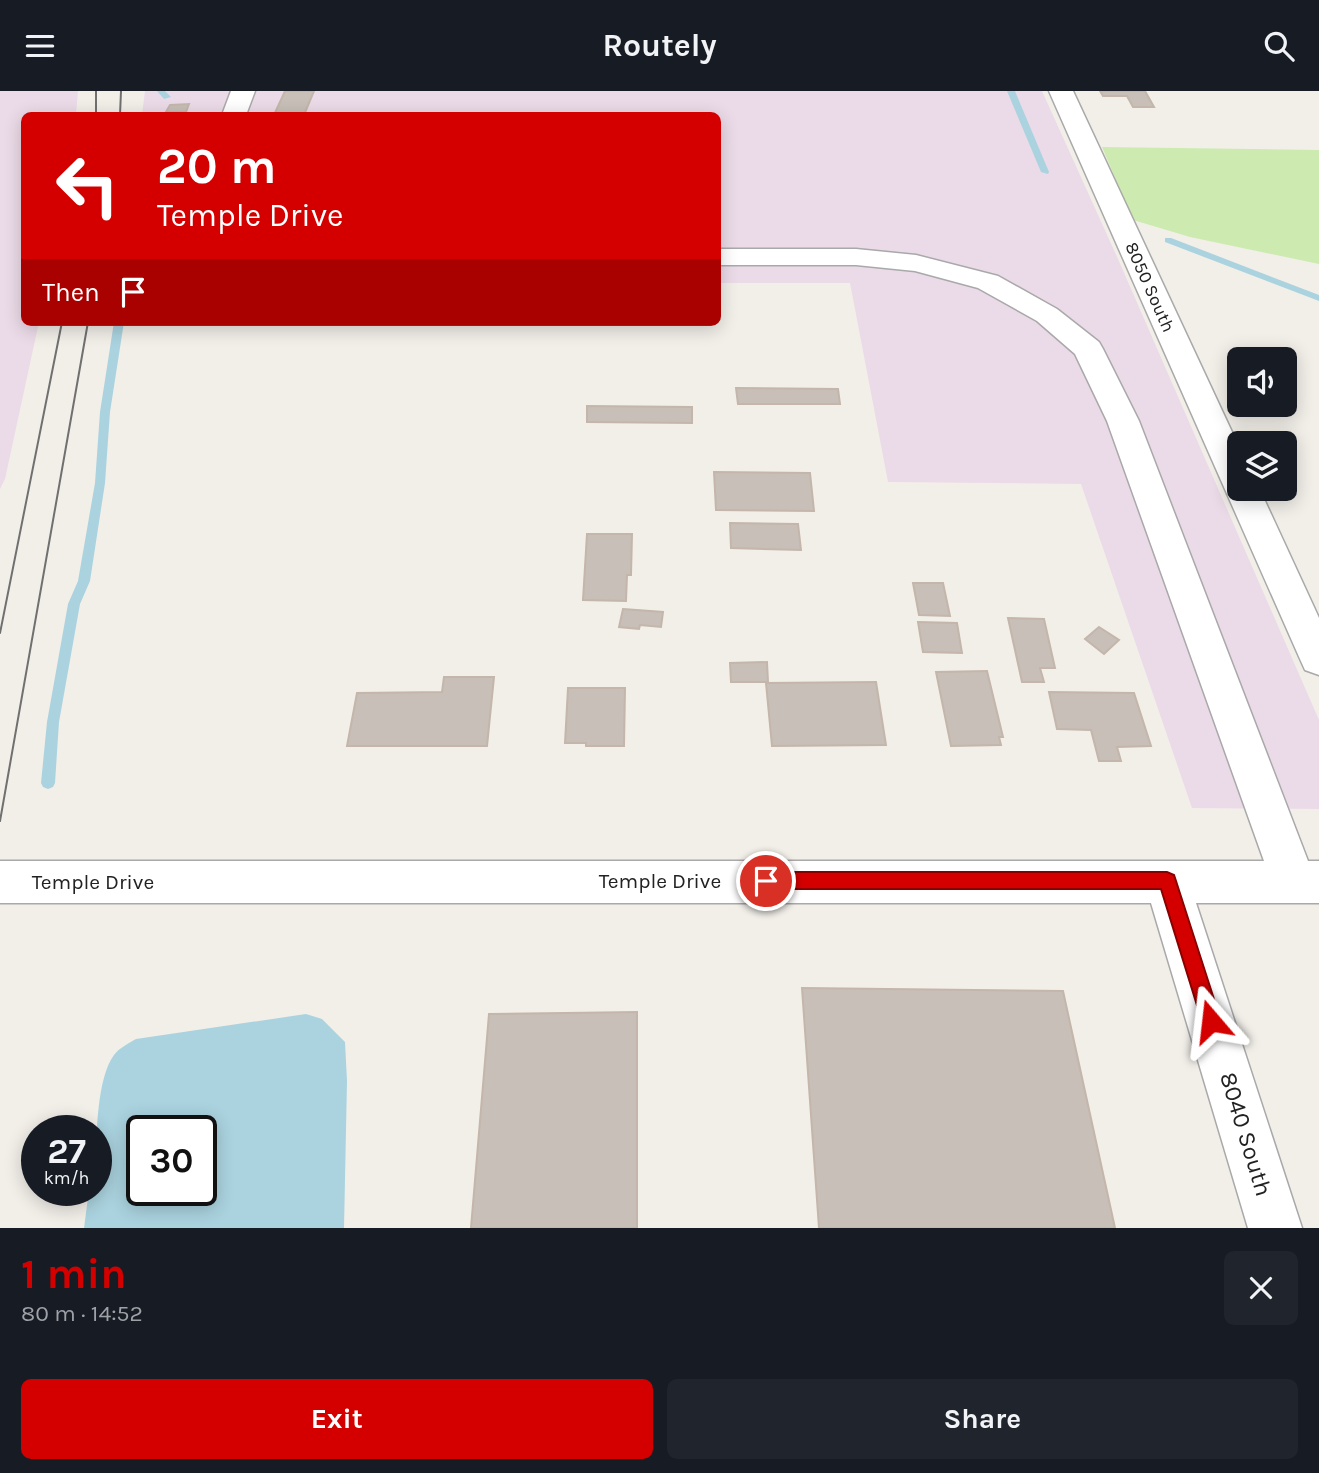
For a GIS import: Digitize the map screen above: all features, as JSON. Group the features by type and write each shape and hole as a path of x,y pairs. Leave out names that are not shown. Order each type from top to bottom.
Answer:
{"street":[{"path":"235,112 243,91"},
{"name":"8050 South","path":"1062,91 1227,456"},
{"path":"721,257 856,257 916,263 988,282 1047,315 1088,349 1124,421 1307,882"},
{"path":"1247,501 1319,659"},
{"name":"8040 South","path":"1167,881 1275,1228"},
{"name":"Temple Drive","path":"0,882 1307,882"}],"shaded area":[{"path":"0,91 78,91 76,112 21,112 21,326 38,326 5,479 0,489"},
{"path":"145,91 1042,91 1319,720 1319,809 1192,808 1081,484 888,482 850,283 721,283 721,112 142,112"}],"green space":[{"path":"1102,147 1319,150 1319,264 1190,237 1133,220"}],"water":[{"path":"306,1014 322,1019 345,1042 347,1081 344,1228 84,1228 87,1206 112,1206 112,1115 98,1115 107,1067 121,1048 136,1039"}],"building":[{"path":"285,91 314,91 305,112 275,112"},
{"path":"1100,91 1145,91 1154,107 1133,107 1127,96 1103,96"},
{"path":"189,104 186,112 166,112 170,105"},
{"path":"736,388 838,389 840,404 738,404"},
{"path":"587,406 692,407 692,423 587,422"},
{"path":"714,472 810,473 814,511 716,510"},
{"path":"730,523 798,524 801,550 731,548"},
{"path":"587,534 632,534 631,575 627,575 626,601 583,600"},
{"path":"913,583 943,583 950,616 919,615"},
{"path":"623,609 663,612 661,627 619,627"},
{"path":"1008,618 1044,619 1055,668 1040,668 1044,682 1022,682"},
{"path":"918,622 957,623 962,653 923,652"},
{"path":"1099,627 1119,640 1104,654 1085,639"},
{"path":"767,662 768,682 731,682 730,663"},
{"path":"987,671 1003,737 999,737 1001,745 951,746 936,672"},
{"path":"444,677 494,677 487,746 347,746 357,693 442,692"},
{"path":"876,682 886,745 772,746 766,683"},
{"path":"568,688 625,688 624,746 565,743"},
{"path":"1049,692 1134,693 1151,746 1117,747 1121,761 1099,761 1091,730 1057,729"},
{"path":"802,988 1063,991 1115,1228 819,1228"},
{"path":"637,1012 637,1228 471,1228 489,1014"}],"waterway":[{"path":"161,91 167,97"},
{"path":"1011,91 1045,172"},
{"path":"1168,240 1319,298"},
{"path":"48,783 53,722 74,604 84,581 100,483 105,412 118,326"}],"tram line":[{"path":"96,91 96,112"},
{"path":"120,112 121,91"},
{"path":"0,633 61,326"},
{"path":"0,821 87,326"}],"route":[{"path":"766,881 1167,881 1211,1021"}]}
